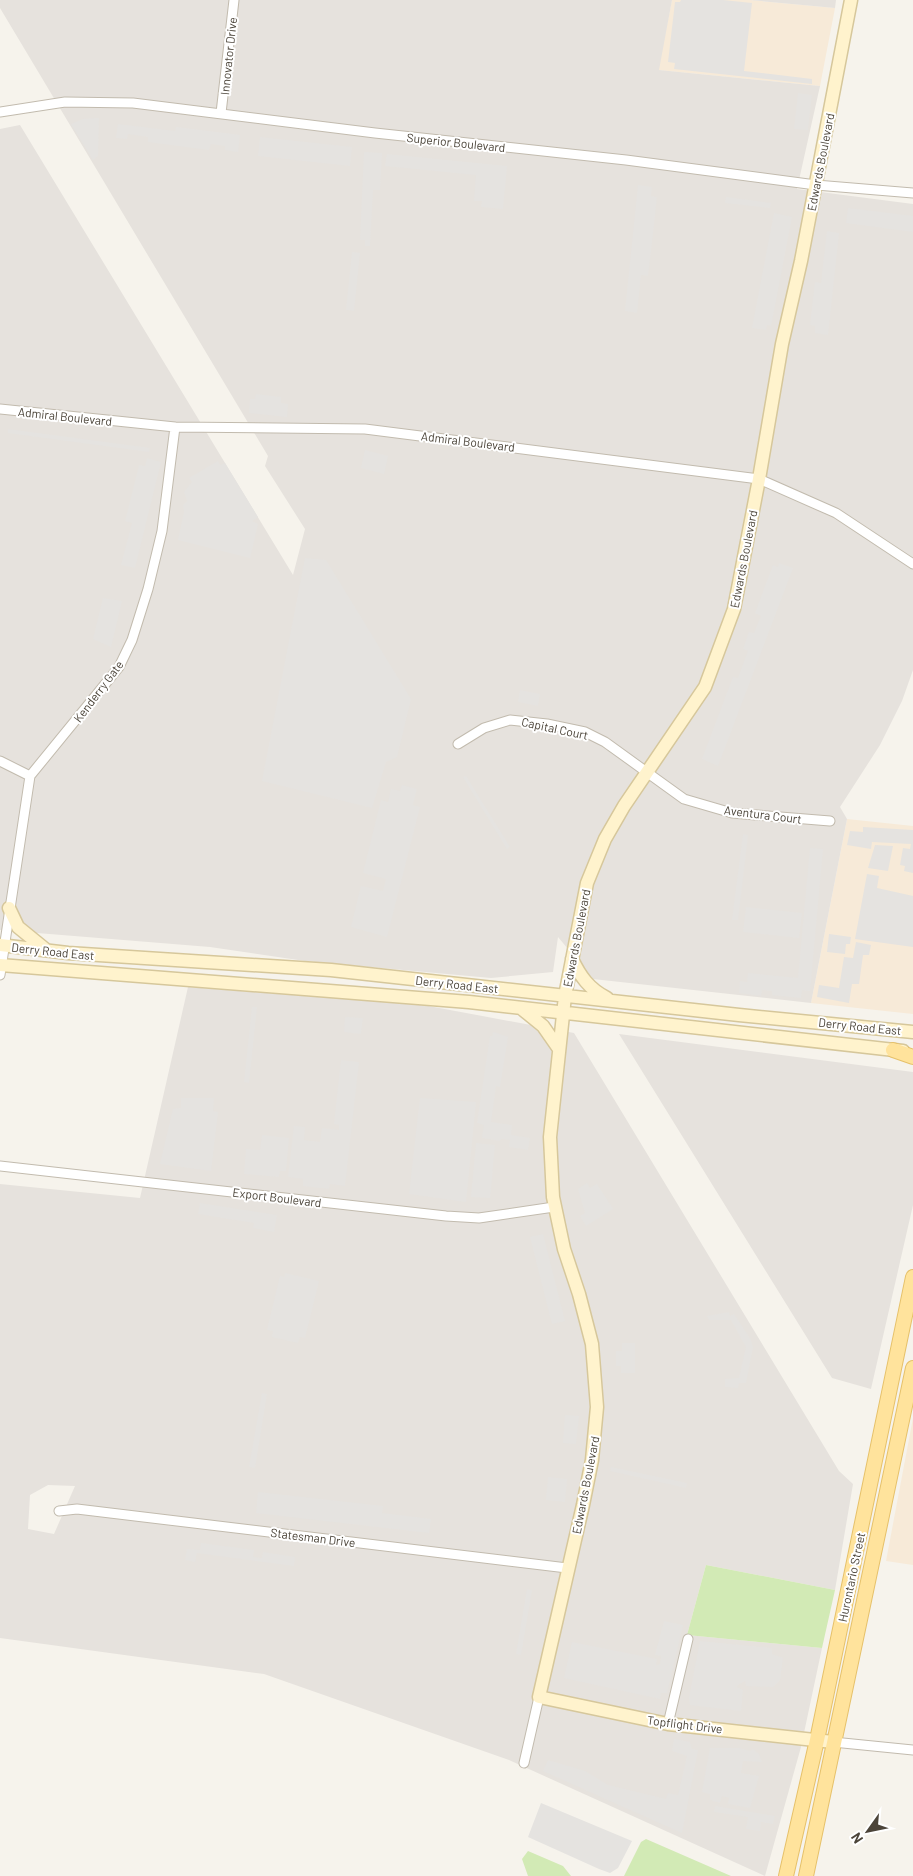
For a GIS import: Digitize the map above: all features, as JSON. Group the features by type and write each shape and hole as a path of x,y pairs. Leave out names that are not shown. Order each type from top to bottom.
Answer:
{"main road":[{"name":"Edwards Boulevard","path":"539,1697 592,1460 597,1393 588,1327 554,1207 550,1137 565,996 587,883 605,839 646,772 691,709 710,676 738,596 760,479 782,344 816,185 851,0"},
{"path":"9,908 18,927 47,950"},
{"name":"Derry Road East","path":"2,945 102,956 332,970 913,1032"},
{"path":"101,973 102,956"},
{"path":"572,959 590,987 611,1000"},
{"path":"159,977 160,960"},
{"name":"Derry Road East","path":"0,968 159,977 469,1002 562,1014 913,1052"},
{"path":"423,998 426,981"},
{"path":"469,1002 471,986"},
{"path":"522,1008 543,1026 559,1049"},
{"path":"894,1050 913,1057"},
{"name":"Hurontario Street","path":"786,1876 817,1740 913,1277"},
{"name":"Hurontario Street","path":"806,1876 913,1368"},
{"name":"Topflight Drive","path":"539,1697 668,1724 833,1742"}],"street":[{"name":"Innovator Drive","path":"221,112 234,0"},
{"name":"Superior Boulevard","path":"0,112 48,104 111,102 221,112 375,133 626,160 816,185 913,193"},
{"name":"Admiral Boulevard","path":"0,409 175,427 365,429 760,479 836,513 913,564"},
{"name":"Kenderry Gate","path":"30,776 119,667 132,640 148,589 162,531 175,427"},
{"name":"Capital Court","path":"458,744 484,728 510,720 547,724 585,732 605,742 646,772"},
{"path":"0,761 30,776 2,945 0,968"},
{"name":"Aventura Court","path":"646,772 684,799 732,812 830,822"},
{"name":"Export Boulevard","path":"0,1166 446,1216 479,1218 554,1207"},
{"name":"Statesman Drive","path":"59,1511 87,1510 567,1568"},
{"path":"668,1724 688,1639"},
{"name":"Edwards Boulevard","path":"524,1762 539,1697"},
{"path":"833,1742 913,1750"}],"shaded area":[{"path":"0,0 672,0 659,70 820,86 797,189 913,204 913,670 902,701 880,745 840,807 847,819 811,1003 593,979 558,937 553,972 491,978 305,961 210,947 0,930 0,129 20,125 293,575 305,529 265,466 268,456 0,8"},
{"path":"672,0 750,0 835,8 820,86 658,70"},
{"path":"681,0 723,0 752,3 744,71 812,79 812,84 674,69 675,63 668,62 675,2 680,2"},
{"path":"750,0 836,0 835,8"},
{"path":"798,93 812,95 808,130 794,129"},
{"path":"99,118 98,156 93,160 71,124 83,119"},
{"path":"118,124 175,131 176,127 240,135 238,152 225,150 225,146 211,144 209,150 148,142 148,137 128,134 127,139 116,138"},
{"path":"260,137 352,147 350,166 258,156"},
{"path":"364,152 382,153 380,190 373,190 370,246 365,246 365,240 360,240"},
{"path":"387,154 507,166 503,209 481,207 482,201 474,201 476,175 385,166"},
{"path":"638,185 652,187 651,196 657,197 648,276 641,275 637,313 625,311"},
{"path":"726,197 771,203 770,208 725,203"},
{"path":"848,208 913,216 913,232 846,223"},
{"path":"774,213 792,217 771,326 767,325 766,330 752,328"},
{"path":"827,231 839,233 828,335 815,333 815,326 810,325 815,282 821,283"},
{"path":"352,252 360,253 354,311 346,310"},
{"path":"256,394 281,397 281,403 288,404 287,417 249,413 250,399 255,399"},
{"path":"8,429 150,448 149,452 8,433"},
{"path":"365,450 388,456 384,474 361,468"},
{"path":"147,458 161,462 135,568 121,565 132,523 125,521 139,465 145,466"},
{"path":"218,461 220,465 225,463 258,517 252,521 258,524 250,558 178,540 184,512 183,505 187,501 184,492 192,482 189,478"},
{"path":"305,558 326,560 411,699 397,757 386,762 372,808 262,781"},
{"path":"779,563 793,568 718,766 702,759 733,677 738,678 748,651 743,649 749,632 754,633 761,616 755,613 773,565 778,567"},
{"path":"103,598 122,601 111,647 93,639"},
{"path":"520,690 540,694 538,706 518,702"},
{"path":"466,776 510,847 507,849 463,777"},
{"path":"402,785 417,789 413,805 420,807 387,937 351,927 361,886 383,891 386,879 363,873 381,800 388,802 391,789 400,791"},
{"path":"847,819 913,826 913,1014 811,1003"},
{"path":"863,827 913,830 913,873 904,871 905,866 900,865 903,848 910,849 911,844 872,842 871,849 847,845 850,831 863,832"},
{"path":"743,834 748,835 738,920 732,920"},
{"path":"875,845 893,846 888,871 868,868"},
{"path":"810,848 823,849 810,991 802,990 801,998 772,995 772,991 762,990 761,996 739,993 740,981 747,982 748,973 798,978"},
{"path":"867,874 879,876 877,888 913,896 913,947 855,939"},
{"path":"746,907 802,913 799,938 743,932"},
{"path":"829,934 851,937 850,944 846,944 845,954 827,952"},
{"path":"856,942 871,945 869,955 863,955 859,984 852,984 849,1003 817,997 819,985 839,988 844,957 853,958"},
{"path":"188,987 423,1005 574,1033 839,1471 853,1484 835,1590 706,1565 687,1635 822,1648 801,1747 765,1876 509,1760 264,1674 0,1638 0,1184 140,1198","holes":["48,1485 75,1486 54,1534 28,1529 30,1495"]},
{"path":"252,1007 257,1007 249,1083 244,1082"},
{"path":"345,1017 363,1018 361,1034 344,1032"},
{"path":"493,1032 508,1037 500,1087 496,1086 491,1122 512,1125 511,1135 530,1138 528,1150 509,1147 510,1140 501,1139 500,1141 482,1138 484,1125 477,1123 490,1036 492,1036"},
{"path":"619,1034 913,1072 913,1205 871,1389 832,1378"},
{"path":"341,1060 359,1062 345,1186 330,1184 329,1189 303,1186 303,1179 288,1177 294,1126 305,1127 304,1140 320,1142 322,1128 339,1130 339,1125 334,1124"},
{"path":"181,1098 214,1098 213,1111 218,1112 211,1171 160,1164 173,1109 181,1108"},
{"path":"420,1098 476,1102 466,1202 409,1194"},
{"path":"262,1135 289,1138 286,1171 280,1171 279,1177 244,1174 246,1149 260,1150"},
{"path":"476,1143 495,1145 490,1198 471,1197"},
{"path":"587,1183 590,1188 597,1184 613,1209 586,1226 580,1216 585,1213 578,1189"},
{"path":"200,1203 277,1215 274,1232 253,1228 254,1223 198,1214"},
{"path":"543,1234 565,1321 552,1324 530,1237"},
{"path":"285,1273 319,1281 305,1338 300,1337 298,1343 272,1337 273,1331 267,1330 280,1276 284,1277"},
{"path":"729,1312 730,1316 734,1314 751,1340 753,1347 746,1383 739,1383 738,1388 725,1387 725,1379 739,1378 746,1347 731,1320 709,1320 707,1316"},
{"path":"622,1343 635,1343 635,1373 621,1373 621,1366 616,1366 616,1351 622,1351"},
{"path":"262,1393 267,1394 255,1468 249,1467"},
{"path":"565,1415 579,1416 576,1444 563,1443"},
{"path":"913,1418 913,1565 886,1561"},
{"path":"611,1467 687,1483 686,1488 610,1471"},
{"path":"548,1477 567,1479 565,1502 546,1500"},
{"path":"258,1492 383,1506 382,1513 431,1519 429,1533 256,1513"},
{"path":"201,1543 254,1550 253,1557 262,1558 263,1552 295,1557 294,1566 197,1553 195,1562 185,1560 187,1549 200,1550"},
{"path":"527,1589 532,1590 521,1655 516,1654"},
{"path":"664,1621 683,1625 667,1693 661,1693 660,1699 564,1678 572,1642 657,1659 656,1665 660,1664 661,1656 655,1655"},
{"path":"700,1641 772,1648 772,1654 783,1658 780,1680 773,1687 746,1686 745,1681 738,1685 737,1687 743,1690 741,1711 690,1705 689,1698"},
{"path":"674,1739 690,1742 692,1749 698,1750 682,1833 543,1771 548,1760 585,1771 608,1785 666,1799 668,1793 678,1795 687,1756 672,1751"},
{"path":"710,1748 739,1748 750,1751 753,1749 759,1754 762,1762 743,1761 741,1773 759,1776 750,1808 728,1804 729,1798 722,1796 720,1803 710,1800 710,1794 702,1792"},
{"path":"541,1803 632,1841 618,1868 610,1873 528,1837"},
{"path":"715,1806 775,1816 773,1824 761,1822 760,1831 746,1829 748,1817 714,1812"}],"green space":[{"path":"706,1565 835,1590 822,1648 687,1635"},
{"path":"646,1839 731,1876 624,1876 641,1842"},
{"path":"528,1851 563,1866 571,1876 528,1876 522,1859"}]}
